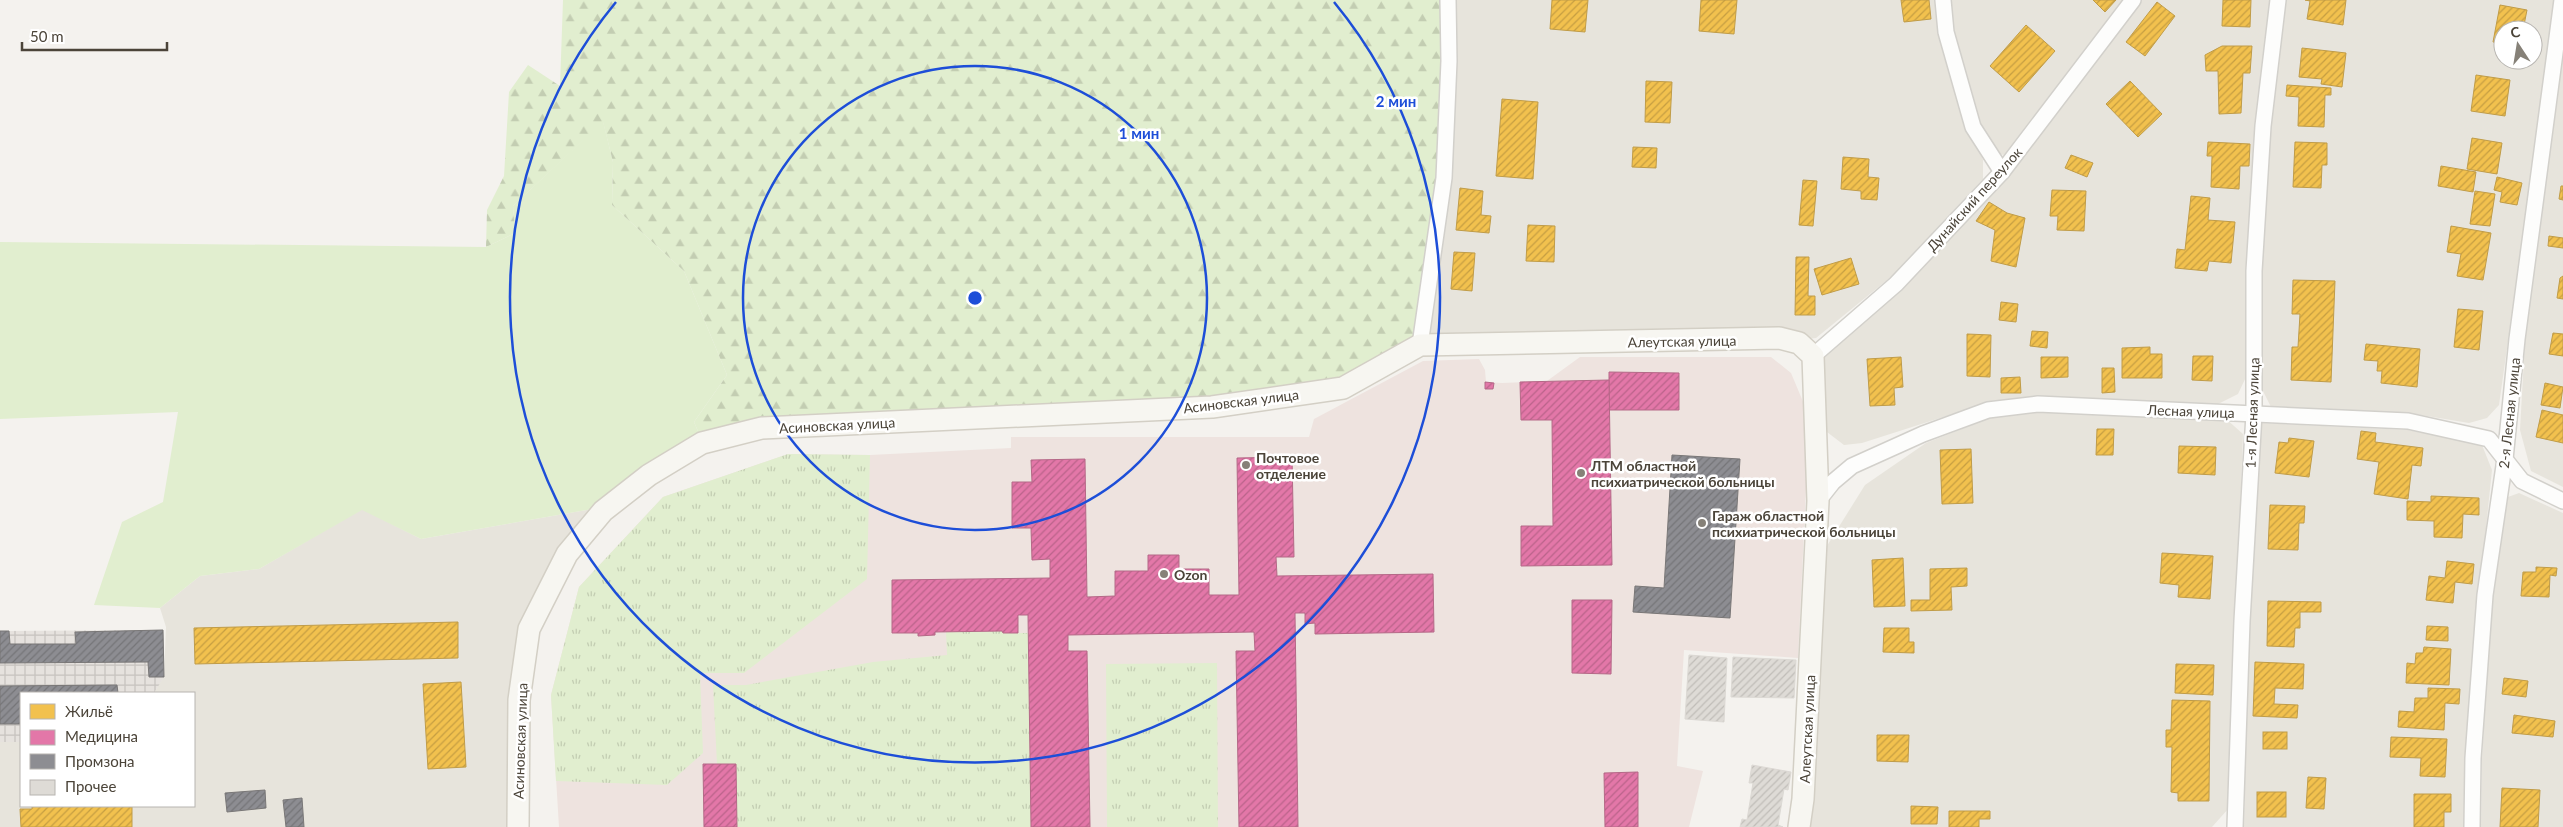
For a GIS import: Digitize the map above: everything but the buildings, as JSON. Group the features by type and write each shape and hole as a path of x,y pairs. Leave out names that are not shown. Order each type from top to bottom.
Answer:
{"street":[{"path":"1420,345 1444,178 1449,61 1448,0"},
{"path":"1943,0 1946,32 1973,127 2002,172"},
{"name":"Дунайский переулок","path":"1813,356 1896,284 2002,172 2133,0"},
{"name":"1-я Лесная улица","path":"2235,827 2242,621 2254,414 2255,261 2263,126 2278,0"},
{"name":"2-я Лесная улица","path":"2472,827 2474,758 2486,595 2505,459 2522,302 2562,0"},
{"name":"Алеутская улица","path":"1420,345 1779,338 1799,343 1813,356 1818,501 1803,799 1798,827"},
{"name":"Асиновская улица","path":"518,827 518,700 529,629 567,554 603,511 649,474 702,443 762,428 1221,405 1344,388 1420,345"},
{"name":"Лесная улица","path":"1818,501 1833,482 1852,466 1923,434 1988,410 2038,404 2408,421 2489,439 2522,481 2563,501"}],"shaded area":[{"path":"1453,0 1939,0 1969,128 1983,160 1983,179 1892,276 1816,338 1799,340 1428,335"},
{"path":"1947,0 2127,0 2006,155 1995,154 1977,125 1950,31"},
{"path":"2138,0 2273,0 2247,375 2238,394 2216,405 2038,397 1987,403 1862,443 1844,445 1827,432 1823,400 1825,354 2008,176 2070,97"},
{"path":"2286,0 2556,0 2499,405 2487,418 2469,423 2409,413 2271,407 2263,391 2260,374 2260,272 2270,126"},
{"path":"2563,44 2563,487 2531,471 2520,430 2525,340 2543,180"},
{"path":"1580,357 1771,357 1791,373 1804,404 1807,468 1798,658 1684,650 1677,766 1703,771 1689,827 559,827 551,695 579,587 663,497 788,454 870,455 1011,448 1011,437 1309,437 1314,419 1423,361 1479,359 1485,370 1486,382 1502,383 1547,381"},
{"path":"2039,412 2225,418 2243,434 2229,808 2212,827 1807,827 1825,549 1865,485 1926,443 1990,418"},
{"path":"2261,423 2408,430 2482,445 2492,470 2479,596 2465,827 2244,827 2248,621"},
{"path":"2519,493 2563,513 2563,827 2481,827 2482,759 2492,595 2508,497"},
{"path":"598,508 521,626 510,827 0,827 0,742 20,742 20,807 195,807 195,692 155,692 164,676 166,627 160,608 200,576 259,569 362,509 421,539"},
{"path":"163,630 164,677 155,692 20,692 20,742 0,742 0,631"}],"green space":[{"path":"563,0 1443,0 1444,61 1439,177 1414,341 1341,379 1211,396 879,414 700,436 694,422 727,375 684,271 612,205 613,162 603,122 513,206 515,233 486,247 487,210 504,176 509,92 528,65 560,86"},
{"path":"603,121 613,162 612,205 684,271 727,375 694,422 700,436 598,508 421,539 362,510 259,569 200,576 160,608 94,605 122,522 163,502 178,412 0,419 0,242 486,247 515,233 513,206"},
{"path":"788,454 870,455 867,579 744,673 700,673 703,753 667,785 556,781 551,695 579,587 663,497"},
{"path":"1002,631 1003,633 1029,633 1031,827 737,827 736,764 717,764 713,685 746,685 873,662 947,655 946,632"},
{"path":"1217,663 1218,827 1107,827 1106,664"}],"place":[{"name":"Почтовое отделение","path":"1246,465"},
{"name":"ЛТМ областной психиатрической больницы","path":"1581,473"},
{"name":"Гараж областной психиатрической больницы","path":"1702,523"},
{"name":"Ozon","path":"1164,574"}]}
